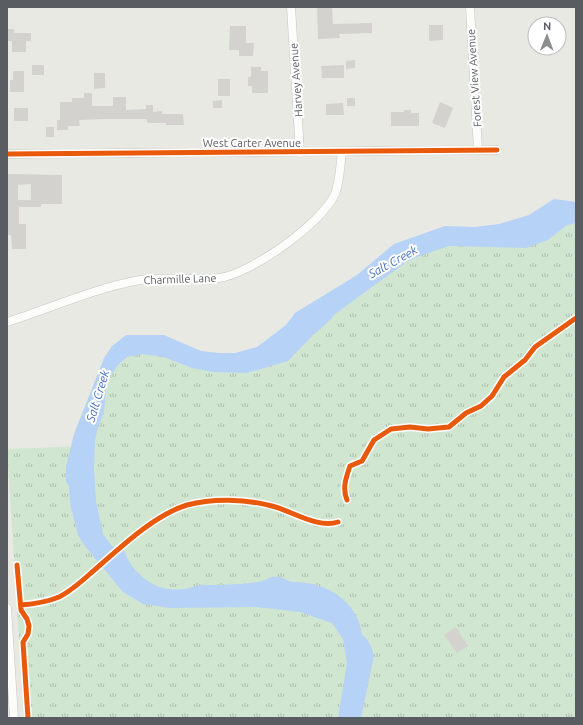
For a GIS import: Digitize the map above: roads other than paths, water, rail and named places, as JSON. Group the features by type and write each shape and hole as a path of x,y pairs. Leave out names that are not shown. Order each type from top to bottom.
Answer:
{"street":[{"name":"Harvey Avenue","path":"291,7 300,153"},
{"name":"Forest View Avenue","path":"470,7 478,150"},
{"name":"West Carter Avenue","path":"7,154 300,153 497,150"},
{"name":"Charmille Lane","path":"7,322 127,283 168,278 220,278 254,266 294,237 330,203 338,185 342,152"},
{"path":"7,608 14,718"}],"water":[{"name":"Salt Creek","path":"554,199 576,202 576,223 567,225 548,240 526,248 449,246 417,257 405,263 335,314 288,361 247,373 213,372 192,368 164,357 142,354 127,357 118,365 107,381 104,412 95,440 94,469 96,501 103,534 112,546 124,550 133,567 146,580 163,588 182,589 200,585 244,584 260,582 276,577 292,582 307,583 318,586 339,596 354,612 362,635 368,641 374,656 361,718 338,718 347,663 343,639 332,623 300,612 257,607 170,608 143,604 123,592 84,545 78,535 70,504 69,486 66,482 66,467 74,434 104,358 112,346 126,335 164,335 201,351 219,353 235,353 257,347 286,325 295,313 357,275 394,244 445,226 475,227 499,224 529,215"}]}
